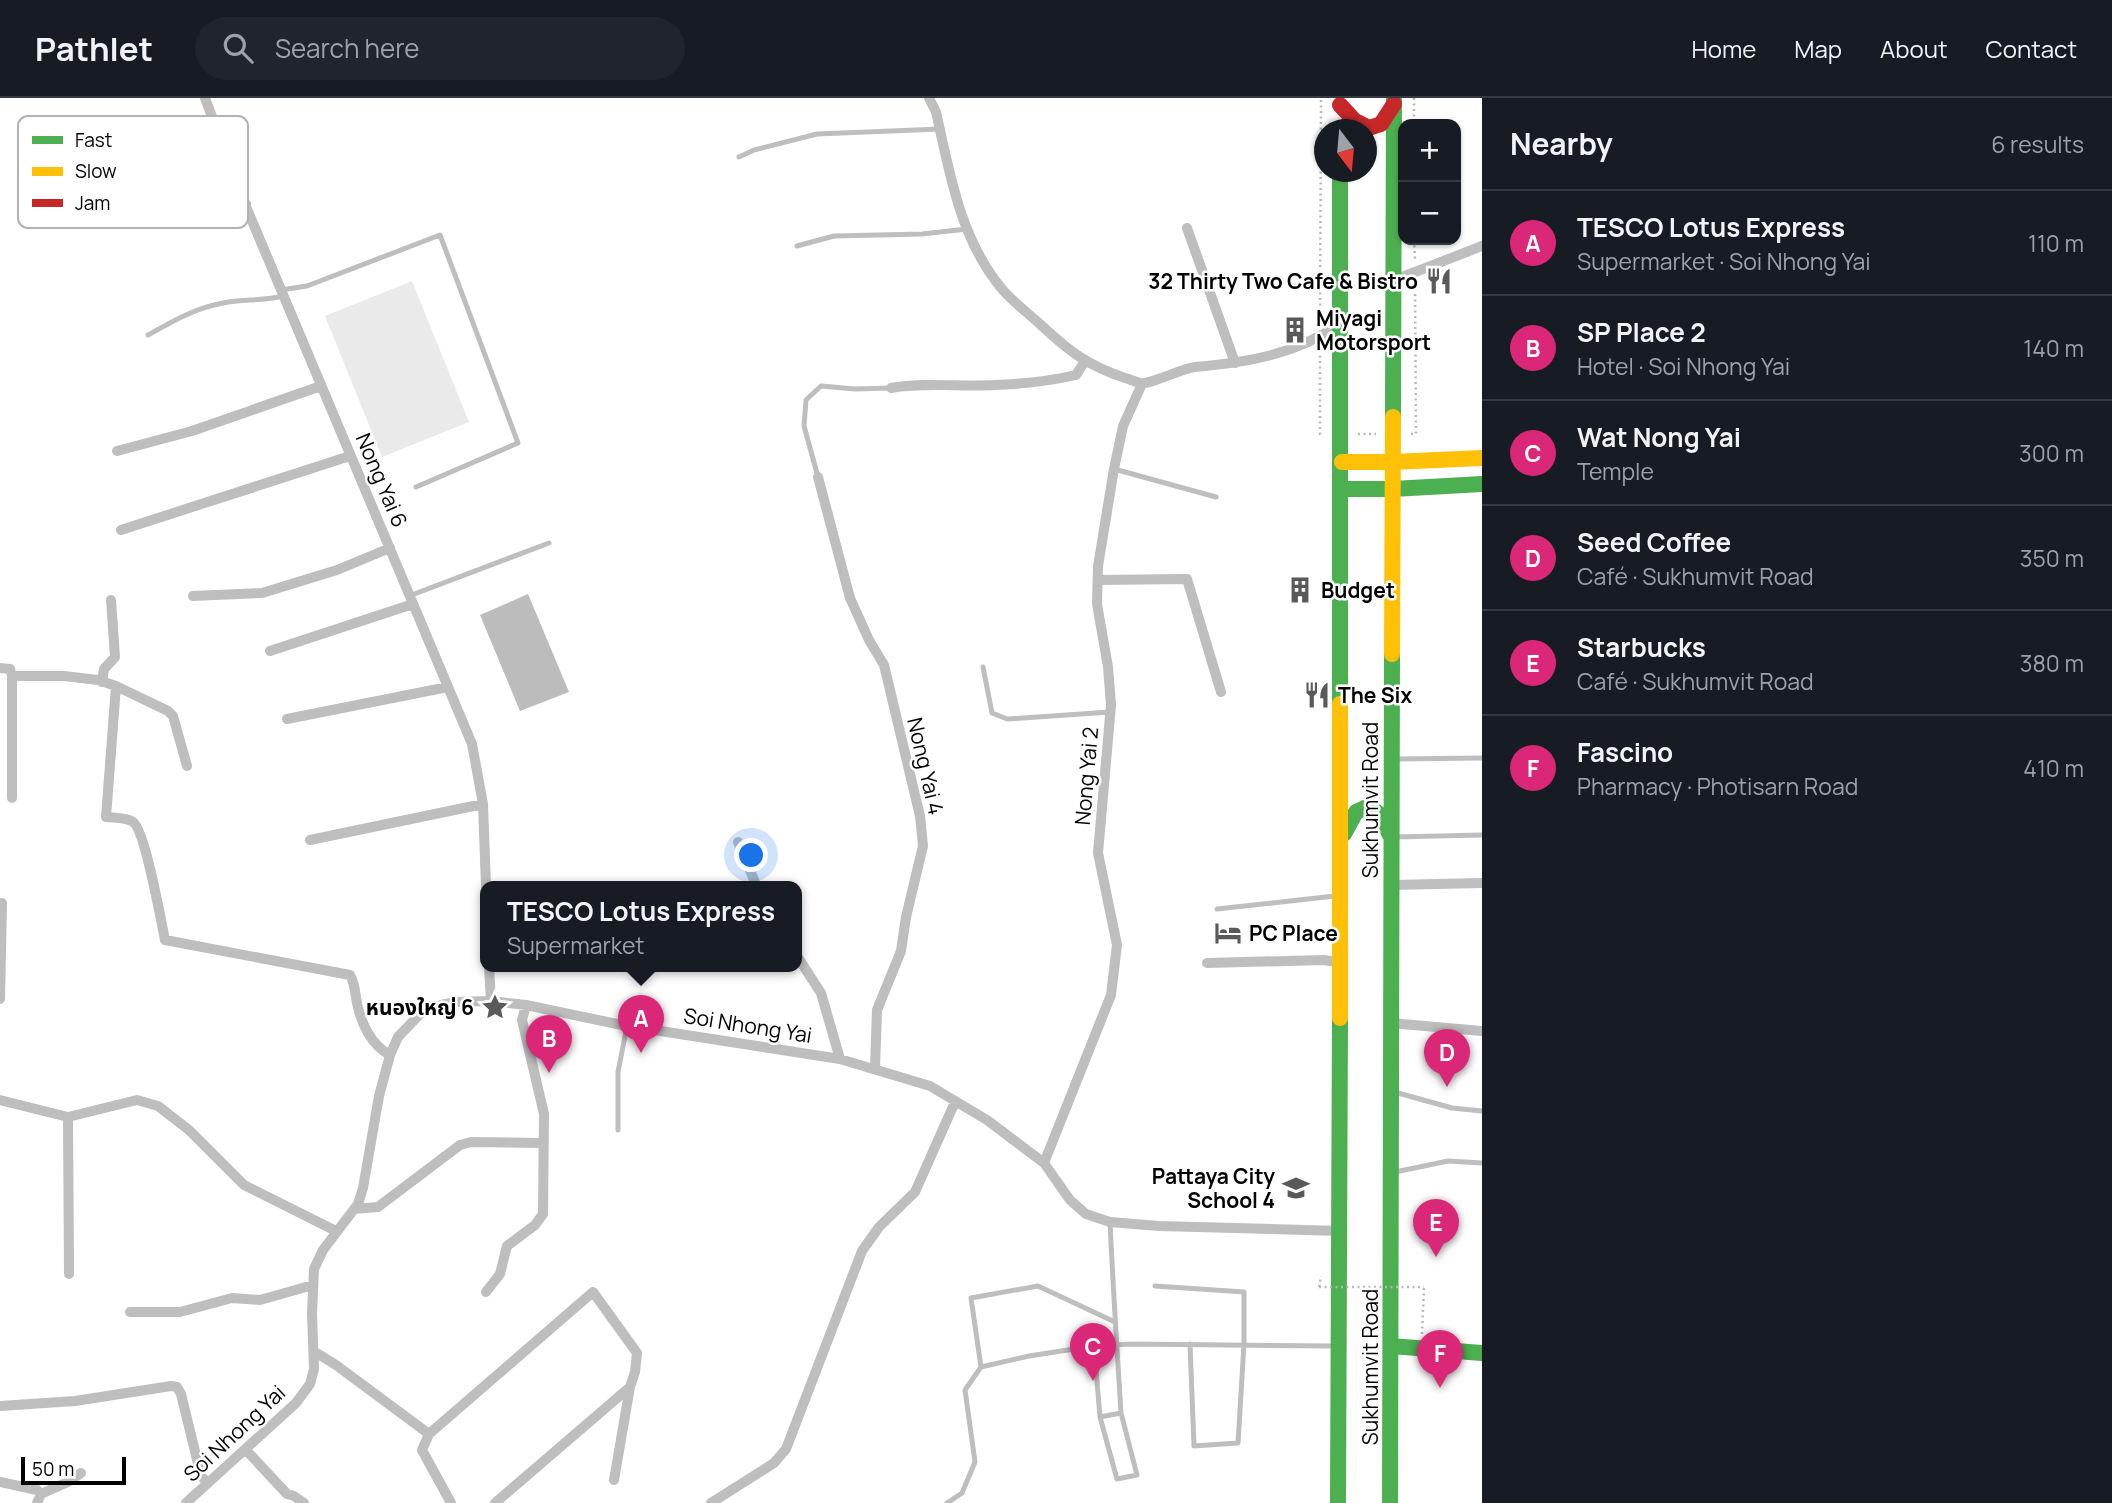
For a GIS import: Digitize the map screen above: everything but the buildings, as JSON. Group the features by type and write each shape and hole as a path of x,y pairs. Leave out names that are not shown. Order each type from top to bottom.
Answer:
{"main road":[{"path":"1340,101 1355,122 1376,128 1386,121 1394,101"},
{"path":"1340,101 1340,119"},
{"name":"Sukhumvit Road","path":"1390,1503 1394,101"},
{"name":"Sukhumvit Road","path":"1338,1503 1339,1073 1342,963 1340,182"},
{"path":"1342,462 1482,458"},
{"path":"1341,489 1482,484"},
{"path":"1342,839 1352,816 1361,807 1369,806 1379,814 1391,836"},
{"path":"1391,1346 1482,1353"}],"street":[{"name":"Nong Yai 6","path":"205,98 211,116"},
{"path":"929,98 936,112 959,211 975,248 1002,289 1061,345 1103,371 1142,384 1184,368 1235,363 1282,354 1320,337 1340,324"},
{"name":"Nong Yai 6","path":"248,209 472,744 483,804 486,881"},
{"path":"1188,228 1235,363"},
{"path":"1392,281 1482,246"},
{"path":"891,388 911,384 995,386 1053,380 1076,375 1085,361"},
{"name":"Nong Yai 2","path":"1044,1163 1111,995 1117,945 1098,853 1110,712 1108,667 1097,604 1098,580 1114,469 1124,426 1142,384"},
{"path":"117,451 192,431 321,386"},
{"path":"121,530 350,456"},
{"name":"Nong Yai 4","path":"818,477 850,598 884,665 920,816 922,846 901,951 877,1010 876,1069"},
{"path":"193,596 262,593 337,570 390,548"},
{"path":"1098,580 1187,579 1220,692"},
{"path":"102,682 104,669 115,657 111,600"},
{"path":"270,651 411,600"},
{"path":"0,667 10,669 12,676 12,798"},
{"path":"12,676 64,676 116,685 167,711 173,716 187,766"},
{"path":"116,685 106,817 130,820 137,824 147,855 165,940 350,975 362,1022 373,1041 390,1055"},
{"path":"287,719 448,687"},
{"path":"310,840 483,804"},
{"path":"738,842 754,881"},
{"path":"1391,885 1482,883"},
{"path":"0,999 2,903"},
{"path":"1207,963 1324,960 1342,963"},
{"path":"802,964 821,993 840,1059"},
{"path":"489,972 491,1001"},
{"name":"Soi Nhong Yai","path":"189,1502 296,1403 310,1384 315,1352 312,1314 314,1269 336,1231 354,1209 363,1188 379,1096 390,1055 398,1037 420,1014 448,1004 491,1001 526,1005 627,1026 840,1059 930,1086 987,1120 1044,1163 1070,1200 1086,1213 1110,1222 1340,1231"},
{"path":"486,1292 500,1274 507,1246 535,1225 543,1214 544,1114 522,1020 526,1005"},
{"path":"1390,1023 1482,1031"},
{"path":"0,1100 68,1117 137,1100 159,1106 189,1130 244,1185 336,1231"},
{"path":"711,1503 774,1463 786,1449 862,1251 879,1227 915,1192 955,1102"},
{"path":"68,1117 69,1274"},
{"path":"354,1209 378,1207 460,1145 471,1142 542,1143"},
{"path":"130,1312 180,1312 232,1298 260,1300 313,1285"},
{"path":"452,1503 422,1450 429,1434 593,1292 637,1353 614,1480"},
{"path":"315,1352 429,1434"},
{"path":"0,1406 75,1401 177,1387 201,1476 208,1483"},
{"path":"495,1503 630,1387"},
{"path":"246,1450 287,1494 303,1503"},
{"path":"0,1482 37,1490 39,1499 81,1473"}],"lane":[{"path":"739,157 754,150 817,134 940,129"},
{"path":"797,246 834,236 922,234 967,229"},
{"path":"148,335 185,314 225,302 307,286 440,235 518,443 416,487"},
{"path":"818,477 804,426 806,400 821,386 891,388"},
{"path":"1114,469 1216,497"},
{"path":"411,600 549,543"},
{"path":"983,667 992,713 1007,719 1110,712"},
{"path":"1391,759 1482,758"},
{"path":"1391,836 1482,835"},
{"path":"1217,909 1342,895"},
{"path":"618,1130 618,1072 627,1026"},
{"path":"1392,1091 1452,1108 1482,1111"},
{"path":"1391,1173 1448,1161 1482,1163"},
{"path":"1094,1346 1100,1417 1117,1479 1138,1475 1121,1413 1110,1222"},
{"path":"981,1367 971,1298 1038,1286 1115,1322"},
{"path":"1155,1286 1244,1292 1238,1443 1194,1446 1191,1344"},
{"path":"947,1503 962,1493 975,1462 965,1390 981,1367 1094,1346 1340,1346"},
{"path":"1100,1417 1121,1413"}],"path":[{"path":"1321,98 1320,435 1416,434 1414,245"},
{"path":"1414,98 1414,119"},
{"path":"1319,1287 1424,1287 1420,1348"}],"shaded area":[{"path":"412,281 469,422 382,457 325,316"},
{"path":"528,594 569,692 520,711 480,615"}],"traffic: fast":[{"path":"1393,417 1394,98"},
{"path":"1340,182 1340,704"},
{"path":"1393,489 1482,484"},
{"path":"1341,489 1393,489"},
{"path":"1390,1503 1392,654"},
{"path":"1344,834 1356,812 1369,806 1379,814 1390,835"},
{"path":"1338,1503 1340,1018"},
{"path":"1391,1346 1482,1353"}],"traffic: slow":[{"path":"1392,654 1393,417"},
{"path":"1392,462 1482,458"},
{"path":"1342,462 1392,462"},
{"path":"1340,704 1340,1018"}],"traffic: jam":[{"path":"1340,105 1355,121 1369,128 1381,124 1394,104"}],"place":[{"name":"32 Thirty Two Cafe & Bistro","path":"1439,281"},
{"name":"Miyagi Motorsport","path":"1295,330"},
{"name":"Budget","path":"1300,590"},
{"name":"The Six","path":"1317,695"},
{"name":"PC Place","path":"1228,933"},
{"name":"หนองใหญ่ 6","path":"495,1007"},
{"name":"TESCO Lotus Express","path":"641,1053"},
{"name":"SP Place 2","path":"549,1073"},
{"name":"Seed Coffee","path":"1447,1087"},
{"name":"Pattaya City School 4","path":"1296,1188"},
{"name":"Starbucks","path":"1436,1257"},
{"name":"Wat Nong Yai","path":"1093,1381"},
{"name":"Fascino","path":"1440,1388"}]}
